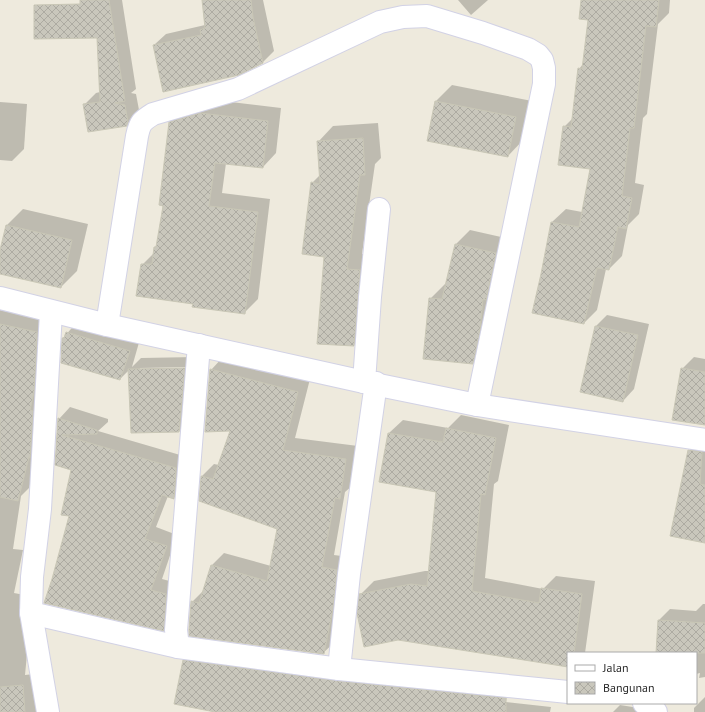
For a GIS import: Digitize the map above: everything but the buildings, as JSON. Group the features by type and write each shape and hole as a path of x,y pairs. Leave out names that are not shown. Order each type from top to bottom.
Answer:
{"street":[{"path":"107,326 137,136 139,125 144,120 161,112 238,89 380,22 403,17 427,16 483,33 528,49 538,55 542,60 544,68 544,84 477,405"},
{"path":"339,669 370,383 370,297 379,209"},
{"path":"0,298 107,326 477,405 705,440"},
{"path":"48,712 31,613 32,577 40,509 51,312"},
{"path":"178,647 176,630 199,346"},
{"path":"31,613 178,647 339,669 567,692"},
{"path":"646,704 651,706 656,712"}]}
